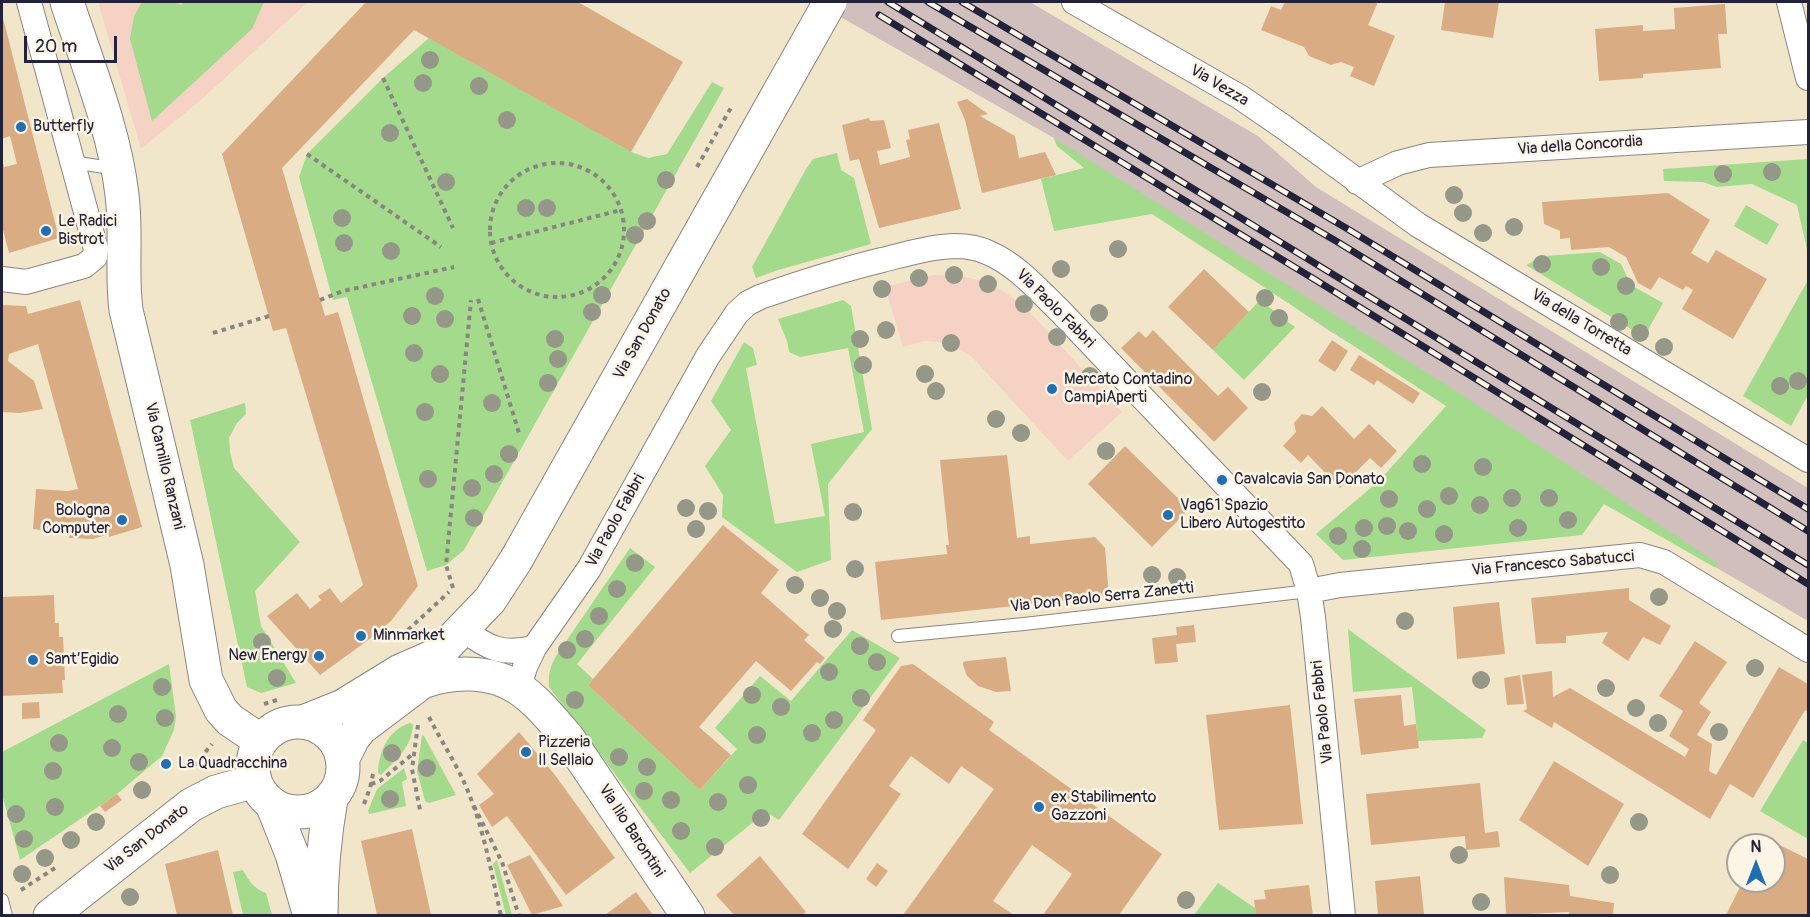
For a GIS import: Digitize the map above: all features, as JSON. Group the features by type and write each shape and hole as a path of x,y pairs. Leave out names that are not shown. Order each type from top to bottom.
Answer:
{"main road":[{"name":"Via Camillo Ranzani","path":"67,2 111,139 118,169 124,216 123,285 126,310 187,565 202,666 221,710 230,720 261,741"},
{"name":"Via San Donato","path":"343,758 361,728 422,682 439,653 490,600 516,560 830,2"},
{"name":"Via San Donato","path":"303,722 343,706 400,671 439,653"},
{"name":"Via Ilio Barontini","path":"422,682 441,675 456,673 486,677 519,688 554,721 568,738 688,915"},
{"path":"310,915 292,854 253,767 255,754 266,735 279,725 295,721 311,723 325,730 336,741 343,758 343,775 340,784 345,805 325,836 321,877 321,915"},
{"name":"Via San Donato","path":"50,915 191,805 216,792 263,792"},
{"path":"263,792 289,811 308,811 345,805"}],"street":[{"path":"2,279 26,282 84,266 95,257 96,249 29,2"},
{"name":"Via Vezza","path":"1074,2 1240,97 1286,128 1357,182"},
{"path":"1789,2 1809,78"},
{"name":"Via della Concordia","path":"1357,182 1398,163 1429,155 1809,132"},
{"name":"Via della Torretta","path":"1357,182 1427,230 1809,460"},
{"name":"Via Paolo Fabbri","path":"519,688 534,648 589,569 708,356 737,314 748,303 793,286 910,253 956,246 989,253 1007,262 1037,289 1301,564 1309,591 1343,915"},
{"name":"Via Francesco Sabatucci","path":"1309,591 1340,585 1640,555 1664,562 1809,650"},
{"path":"463,629 491,648 514,652 534,648"}],"lane":[{"path":"71,162 118,169"},
{"name":"Via Don Paolo Serra Zanetti","path":"898,636 1309,591"},
{"path":"2,900 6,915"}],"path":[{"path":"382,78 453,228"},
{"path":"307,154 441,247"},
{"path":"555,163 577,166 596,176 611,190 621,210 625,231 621,252 611,271 596,285 577,294 555,297 544,296 522,288 504,273 491,243 492,214 500,194 515,177 534,167 555,163"},
{"path":"491,243 621,210"},
{"path":"320,300 343,291 454,267"},
{"path":"478,299 519,433"},
{"path":"453,588 446,565 471,300"},
{"path":"213,333 269,315"},
{"path":"428,716 464,782 502,862 519,915"},
{"path":"419,721 412,769 420,810"},
{"path":"192,769 216,738"},
{"path":"345,805 371,784 380,781 414,753"},
{"path":"371,784 373,769"},
{"path":"470,797 501,915"}],"shaded area":[{"path":"98,2 308,2 202,99 141,149"},
{"path":"814,2 1030,2 1258,136 1316,187 1808,488 1808,621 1674,543 1328,330 1057,146 1054,138"},
{"name":"Mercato Contadino CampiAperti","path":"933,275 956,275 979,280 1003,291 1025,307 1122,412 1068,461 971,356 956,347 939,342 924,341 903,347 885,287"}],"green space":[{"path":"142,2 175,2 181,5 183,2 264,2 252,29 152,121 130,39 134,16"},
{"path":"429,38 631,152 648,158 667,154 712,82 724,88 464,550 446,565 427,571 347,297 333,300 299,177 307,154 383,78"},
{"path":"1054,138 1459,393 1720,565 1714,567 1604,504 1582,535 1343,560 1316,534 1379,481 1446,406 1152,214 1054,231 1041,179 1084,168 1057,146"},
{"path":"837,153 841,170 854,178 871,244 756,278 752,267 806,169 813,159"},
{"path":"1808,159 1808,254 1797,205 1752,184 1717,187 1703,182 1664,181 1663,169"},
{"path":"1746,205 1779,224 1767,245 1734,226"},
{"path":"1600,252 1621,264 1631,285 1663,303 1644,337 1526,265 1544,256"},
{"path":"1808,280 1808,395 1791,426 1743,396"},
{"path":"843,300 851,306 872,429 828,484 831,560 797,572 722,517 723,495 705,466 731,430 711,401 744,342 753,348 757,365 746,368 775,524 825,516 811,444 864,432 848,348 800,357 789,352 778,319"},
{"path":"1260,300 1295,327 1244,380 1213,350"},
{"path":"245,403 246,414 237,423 229,438 234,468 300,542 255,591 261,626 296,683 261,693 247,687 190,420"},
{"path":"630,548 655,567 577,664 593,679 588,685 700,790 737,749 715,728 760,676 791,701 852,630 900,658 779,820 766,812 690,873 549,687 550,671 556,656"},
{"path":"1348,629 1486,730 1482,738 1418,741 1412,687 1353,692"},
{"path":"169,664 176,716 174,730 162,756 117,794 20,860 2,794 2,752"},
{"path":"413,724 412,732 407,746 381,775 378,773 380,757 386,742 402,726"},
{"path":"422,735 456,795 429,803 425,801 417,771"},
{"path":"1803,740 1808,743 1808,839 1760,811"},
{"path":"404,768 407,779 402,782 406,806 369,814 368,811 377,789"},
{"path":"497,860 512,915 506,915 493,864"},
{"path":"243,870 252,884 266,893 272,915 243,915 233,872"},
{"path":"1218,883 1255,908 1256,915 1194,915"}],"building":[{"path":"366,2 578,2 683,62 631,152 414,30 282,168 325,316 338,312 418,586 391,621 320,675 267,616 297,593 310,609 321,600 318,596 330,588 341,603 363,585 286,328 273,331 222,154"},
{"path":"1285,2 1378,2 1368,25 1395,36 1374,86 1350,76 1354,67 1341,62 1331,65 1309,56 1304,47 1261,30 1271,6 1281,10"},
{"path":"1445,2 1499,2 1493,38 1441,30"},
{"path":"1725,4 1727,34 1718,34 1721,68 1643,74 1643,78 1599,81 1595,29 1643,25 1643,31 1675,29 1674,8"},
{"path":"2,14 59,238 9,253 2,226 2,160 4,167 17,164 10,136 2,139"},
{"path":"967,99 988,114 980,116 1015,136 1019,158 1045,152 1056,175 982,193 965,120 957,102"},
{"path":"869,118 870,121 884,120 891,148 877,151 880,165 910,157 906,140 910,139 908,130 939,123 961,209 879,228 859,159 850,161 842,125"},
{"path":"1668,193 1710,220 1691,253 1708,263 1716,250 1767,279 1733,339 1682,309 1693,290 1686,286 1683,290 1659,277 1651,290 1638,283 1626,257 1609,247 1571,250 1570,238 1560,239 1560,231 1544,224 1542,202"},
{"path":"1204,269 1249,312 1213,350 1168,307"},
{"path":"80,300 142,527 109,537 109,534 93,539 69,538 70,534 33,529 36,489 68,491 78,489 38,344 9,354 8,361 34,381 43,409 20,413 2,412 2,305 26,306 28,314"},
{"path":"1153,330 1218,396 1228,387 1248,408 1214,442 1121,348 1139,331 1146,338"},
{"path":"1332,340 1348,351 1335,372 1318,361"},
{"path":"1359,355 1420,393 1413,404 1377,380 1374,385 1350,370"},
{"path":"1322,406 1354,439 1369,424 1397,451 1381,468 1370,458 1340,488 1308,455 1301,463 1283,446 1296,432 1294,423 1302,414 1312,416"},
{"path":"1125,446 1189,509 1152,547 1088,484"},
{"path":"1007,455 1017,538 1030,536 1030,544 1095,537 1105,548 1109,596 881,620 875,562 947,554 946,545 949,545 940,460"},
{"path":"723,525 779,570 761,593 809,635 804,640 825,658 820,664 817,662 791,691 756,661 699,727 731,755 700,790 588,685"},
{"path":"1629,588 1629,600 1671,626 1660,645 1643,637 1628,661 1602,643 1608,632 1566,636 1566,643 1536,644 1531,598"},
{"path":"54,595 55,623 59,623 59,637 63,637 65,680 62,680 63,693 2,696 2,597"},
{"path":"1499,602 1505,654 1457,659 1453,607"},
{"path":"1194,625 1196,642 1176,644 1178,662 1155,664 1152,638 1177,635 1176,627"},
{"path":"1695,641 1727,662 1699,703 1711,712 1697,735 1712,744 1709,771 1716,775 1779,667 1808,684 1808,712 1805,710 1753,798 1730,784 1710,819 1554,722 1552,728 1523,711 1527,709 1522,675 1552,671 1553,697 1570,688 1685,757 1689,749 1669,736 1683,711 1659,696"},
{"path":"1006,657 1011,691 996,692 978,686 967,676 963,665 963,662 967,661"},
{"path":"913,664 994,722 989,730 1162,854 1119,915 1043,915 1072,874 1032,845 993,901 1014,915 903,915 994,789 961,766 949,784 911,756 889,786 901,794 848,869 802,834 876,730 863,720 901,666"},
{"path":"1520,675 1524,704 1507,705 1504,678"},
{"path":"1401,695 1404,726 1416,724 1419,748 1361,755 1354,699"},
{"path":"39,702 40,718 22,719 22,703"},
{"path":"1290,705 1303,824 1219,830 1206,715"},
{"path":"519,732 555,775 615,858 566,895 507,816 492,827 479,805 494,794 477,774"},
{"name":"La Quadracchina","path":"168,758 172,762 164,770 160,766"},
{"path":"1554,761 1624,804 1588,866 1519,820"},
{"path":"1480,783 1485,833 1498,831 1500,847 1466,850 1465,836 1371,845 1366,794"},
{"path":"117,794 122,800 105,812 100,806"},
{"path":"412,829 431,915 377,915 361,841"},
{"path":"1786,848 1808,859 1808,915 1726,915 1737,893 1786,893"},
{"path":"218,850 233,915 177,915 165,864"},
{"path":"530,855 563,906 532,915 507,865"},
{"path":"760,856 806,912 802,915 734,915 716,895"},
{"path":"877,863 888,871 876,887 866,879"},
{"path":"1420,876 1424,915 1378,915 1375,881"},
{"path":"1504,877 1569,885 1570,896 1614,903 1613,915 1569,915 1569,912 1506,915"},
{"path":"1309,885 1313,915 1256,915 1254,900 1266,899 1264,890"},
{"path":"636,892 653,915 605,915"}],"railway":[{"path":"888,2 1808,565"},
{"path":"928,2 1336,241 1808,531"},
{"path":"962,2 1346,228 1808,509"},
{"path":"879,15 1314,279 1808,584"}],"place":[{"name":"Butterfly","path":"21,127"},
{"name":"Le Radici Bistrot","path":"46,231"},
{"name":"Mercato Contadino CampiAperti","path":"1052,389"},
{"name":"Cavalcavia San Donato","path":"1222,480"},
{"name":"Vag61 Spazio Libero Autogestito","path":"1168,515"},
{"name":"Bologna Computer","path":"122,520"},
{"name":"Minmarket","path":"361,636"},
{"name":"New Energy","path":"319,656"},
{"name":"Sant’Egidio","path":"33,660"},
{"name":"Pizzeria Il Sellaio","path":"526,752"},
{"name":"La Quadracchina","path":"166,764"},
{"name":"ex Stabilimento Gazzoni","path":"1039,807"}]}
